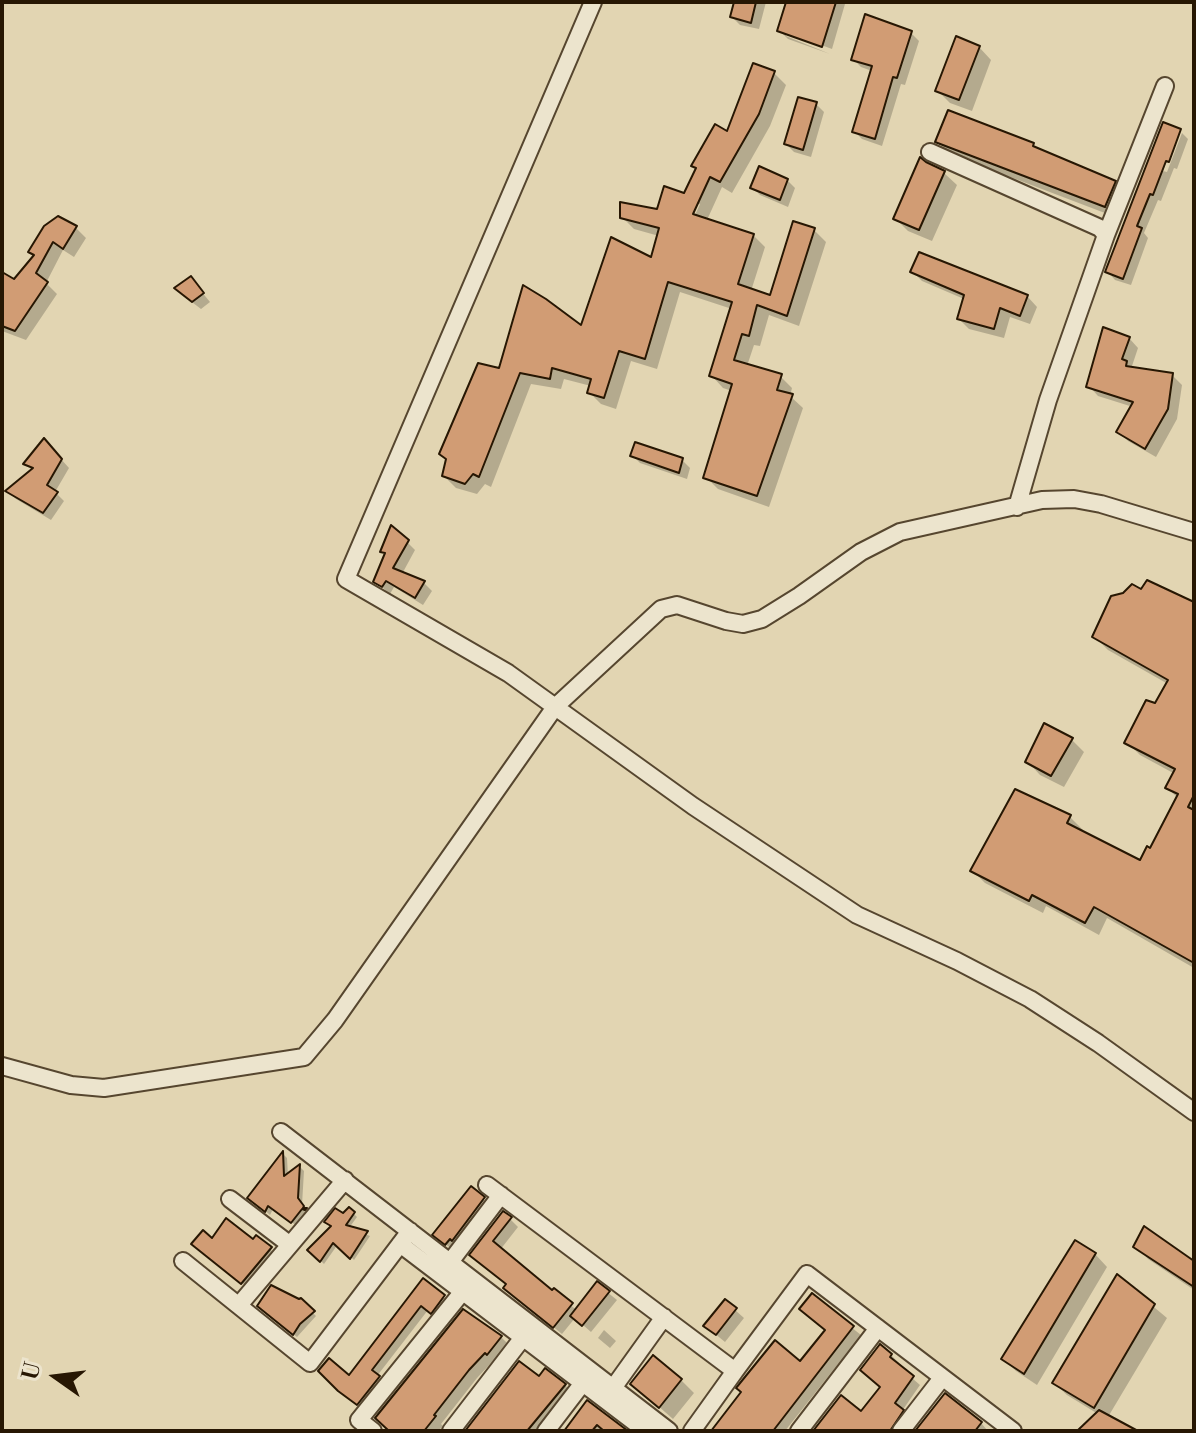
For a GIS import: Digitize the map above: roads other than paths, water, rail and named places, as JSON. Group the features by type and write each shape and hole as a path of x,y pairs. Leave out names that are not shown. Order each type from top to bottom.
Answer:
{"street":[{"path":"593,2 346,579 472,651 693,806 857,915 1030,999 1194,1112"},
{"path":"1017,507 1048,400 1106,235 1165,86"},
{"path":"930,152 1100,228 1106,235"},
{"path":"2,1066 71,1085 104,1088 304,1057 335,1020 555,707 661,609 677,605 743,624 762,619 861,552 900,532 1042,500 1074,499 1101,504 1194,532"},
{"path":"281,1132 345,1180 439,1268 657,1429"},
{"path":"240,1304 345,1180"},
{"path":"487,1185 735,1371"},
{"path":"439,1268 501,1195"},
{"path":"230,1199 289,1244"},
{"path":"183,1261 310,1363 405,1237"},
{"path":"692,1431 807,1274 942,1378 992,1425 1013,1431"},
{"path":"373,1431 359,1420 467,1286"},
{"path":"609,1394 664,1317"},
{"path":"799,1431 878,1328"},
{"path":"451,1431 527,1332"},
{"path":"546,1431 587,1378"},
{"path":"901,1431 942,1378"}]}
